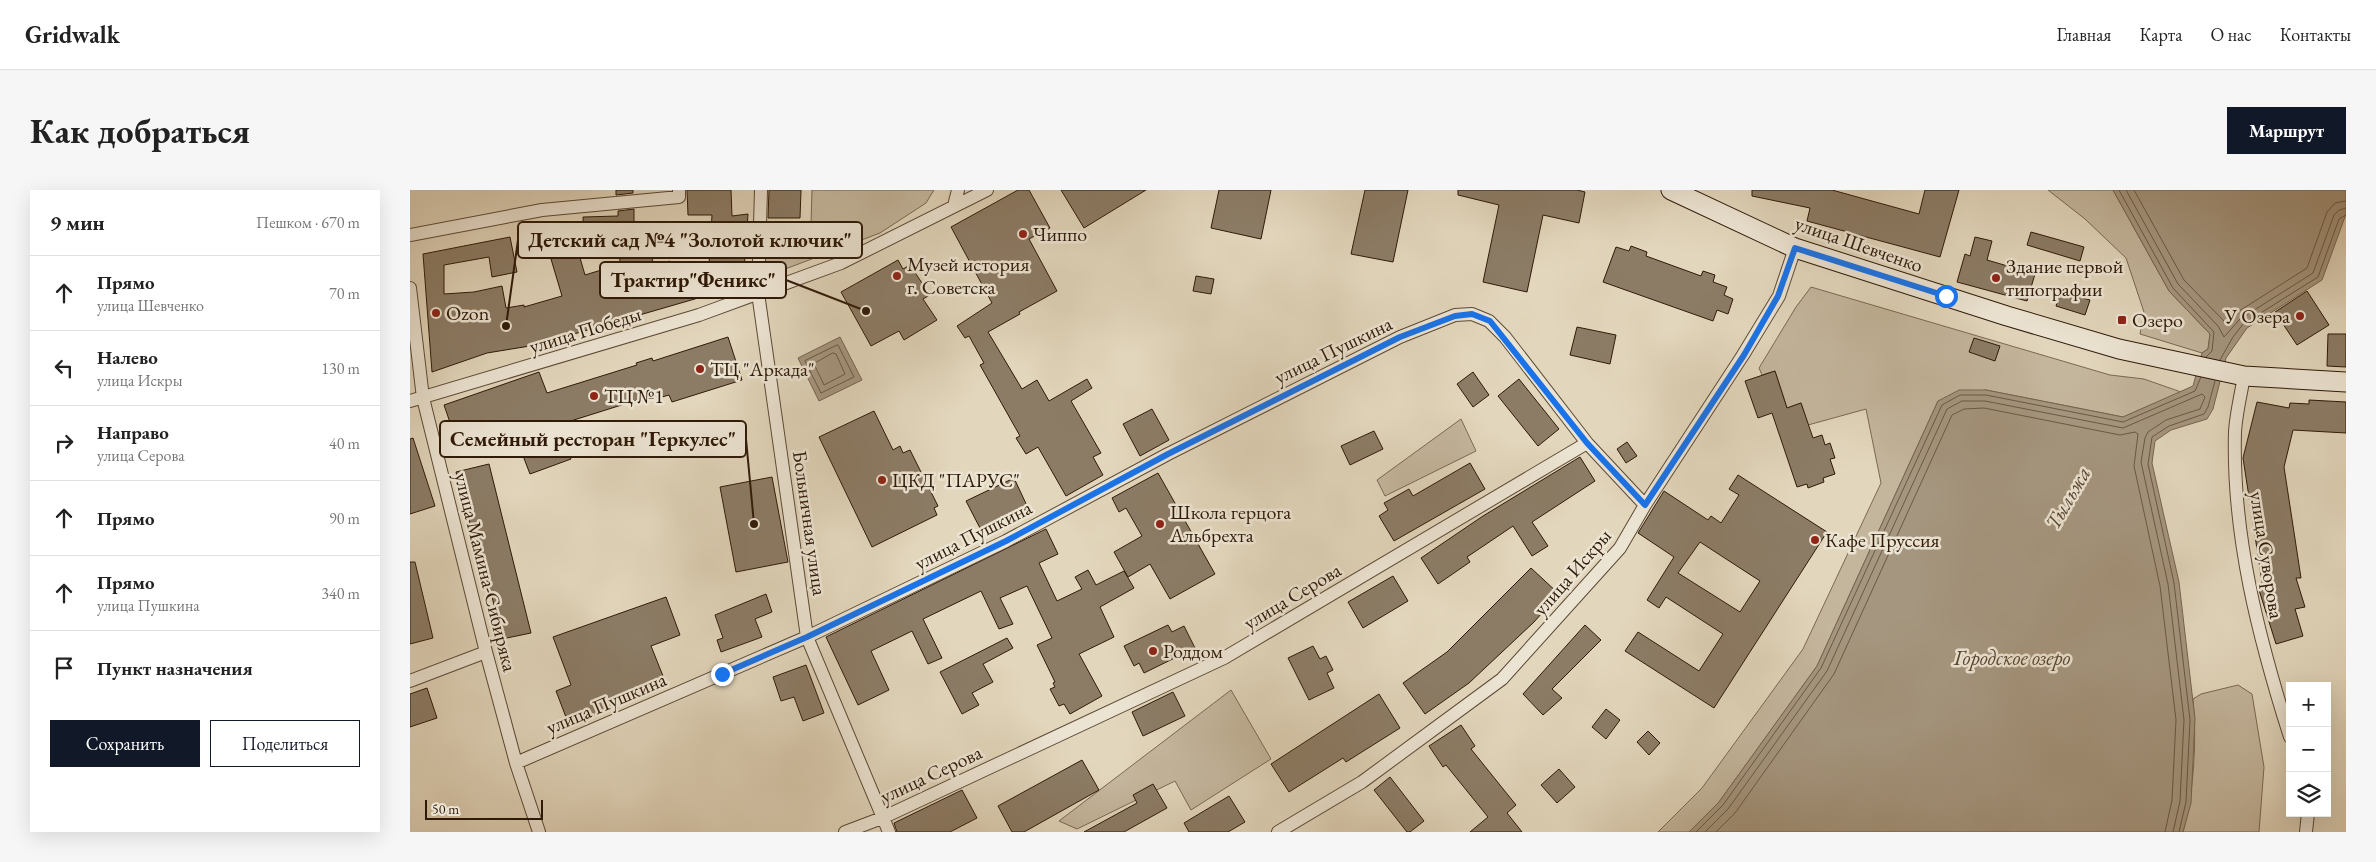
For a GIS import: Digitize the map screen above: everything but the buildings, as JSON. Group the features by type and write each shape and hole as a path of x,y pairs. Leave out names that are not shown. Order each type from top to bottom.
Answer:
{"main road":[{"name":"улица Шевченко","path":"1671,190 1795,248 2007,316 2120,349 2244,376 2346,382"}],"street":[{"path":"410,235 542,210 678,198 679,190"},
{"name":"Больничная улица","path":"761,190 758,293 807,637 889,832"},
{"path":"954,206 958,190"},
{"name":"улица Победы","path":"410,402 699,315 841,263 987,190"},
{"name":"улица Искры","path":"1278,832 1362,782 1502,679 1620,548 1645,505 1744,355 1778,296 1795,248"},
{"name":"улица Мамина-Сибиряка","path":"410,288 423,398 486,652 516,763 539,832"},
{"name":"улица Пушкина","path":"516,763 807,637 1006,541 1168,454 1400,337 1455,316 1472,314 1490,321 1587,443"},
{"name":"улица Суворова","path":"2244,376 2235,431 2237,497 2250,596 2287,727"},
{"path":"1587,443 1645,505"},
{"name":"улица Серова","path":"845,832 882,818 1224,658 1587,443"},
{"path":"410,681 486,652"},
{"path":"2306,832 2308,817"}],"shaded area":[{"path":"812,190 934,190 926,203 880,233 759,279 760,224 811,224"},
{"path":"2048,190 2113,190 2169,291 2210,334 2208,349 2202,353 2140,334 2144,312 2126,258 2085,219"},
{"path":"1811,287 2110,375 2144,379 2181,392 2123,417 1986,390 1938,401 1817,666 1719,802 1689,832 1658,832 1702,788 1803,649 1881,483 1866,409 1808,425 1801,403 1787,408 1775,371 1762,375 1759,368 1796,307"},
{"path":"1461,419 1476,451 1385,496 1377,480"},
{"path":"2238,685 2252,694 2264,767 2259,832 2183,832 2190,800 2194,766 2195,732 2193,699 2201,694"},
{"path":"1231,690 1271,759 1191,810 1175,781 1077,829 1059,821"}],"water":[{"name":"Городское озеро","path":"2113,190 2346,190 2346,214 2322,280 2247,328 2226,358 2213,409 2207,419 2171,430 2155,441 2152,463 2179,582 2195,719 2191,803 2183,832 1689,832 1719,802 1817,666 1938,401 1959,390 1986,390 2123,417 2193,386 2202,353 2208,349 2210,334 2169,291"},
{"path":"840,337 862,380 819,401 798,358"}],"place":[{"name":"Чиппо","path":"1023,234"},
{"name":"Музей история г. Советска","path":"897,276"},
{"name":"Здание первой типографии","path":"1996,278"},
{"name":"Трактир\"Феникс\"","path":"866,311"},
{"name":"Ozon","path":"436,313"},
{"name":"У Озера","path":"2300,316"},
{"name":"Озеро","path":"2122,320"},
{"name":"Детский сад №4 \"Золотой ключик\"","path":"506,326"},
{"name":"ТЦ \"Аркада\"","path":"700,369"},
{"name":"ТЦ №1","path":"594,396"},
{"name":"ЦКД \"ПАРУС\"","path":"882,480"},
{"name":"Семейный ресторан \"Геркулес\"","path":"754,524"},
{"name":"Школа герцога Альбрехта","path":"1160,524"},
{"name":"Кафе Пруссия","path":"1815,540"},
{"name":"Роддом","path":"1153,651"}],"route":[{"path":"722,674 807,637 1006,541 1168,454 1400,337 1455,316 1472,314 1490,321 1587,443 1645,505 1744,355 1778,296 1795,248 1946,296"}],"water label":[{"name":"Тыльжа","path":"2068,498"}]}
